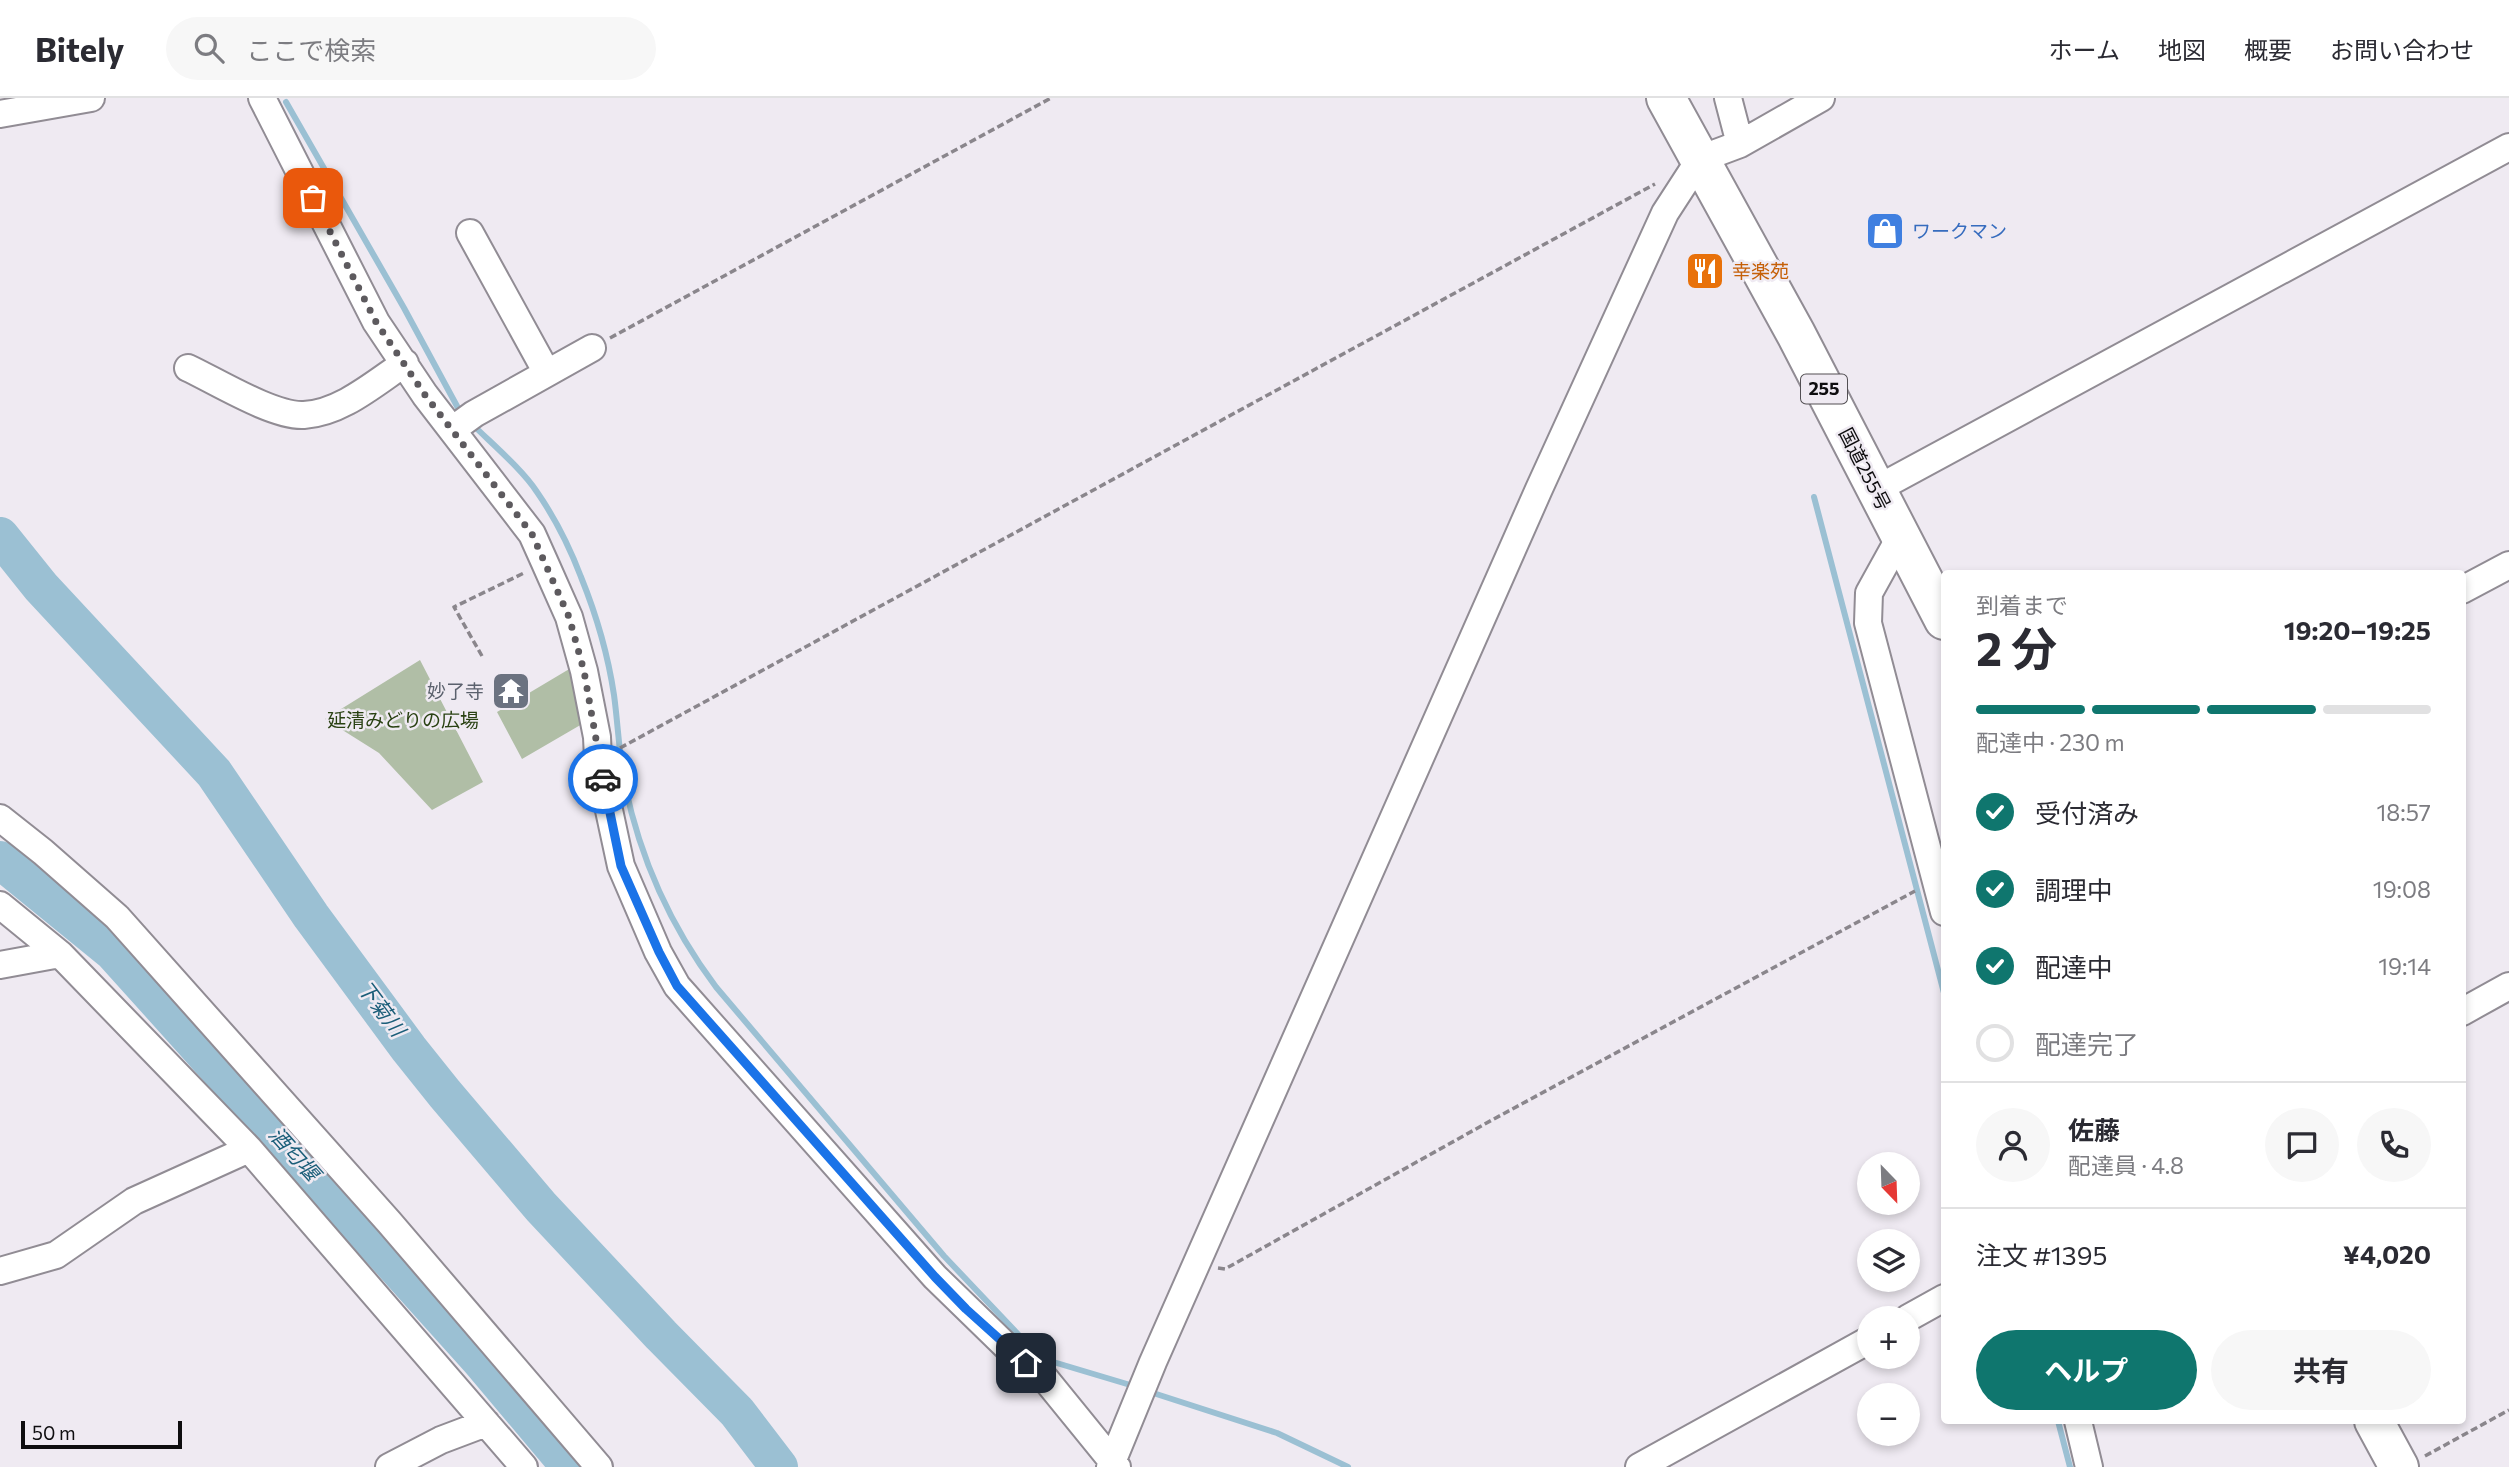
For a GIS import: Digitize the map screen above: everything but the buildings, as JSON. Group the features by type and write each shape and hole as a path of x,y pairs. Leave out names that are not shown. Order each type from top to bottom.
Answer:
{"highway":[{"name":"国道255号","path":"1666,98 1796,334 1941,614"},
{"path":"2376,1424 2408,1464"}],"street":[{"path":"0,114 91,98"},
{"path":"262,98 376,322 404,363 461,423 532,534 569,617 584,671 597,737 598,759 621,866 677,986 935,1277 1009,1349 1043,1376 1113,1465"},
{"path":"1728,98 1740,144"},
{"path":"1113,1465 1153,1362 1539,489 1665,213 1700,159 1740,144 1821,98"},
{"path":"1875,490 2509,147"},
{"path":"470,233 547,373"},
{"path":"461,423 592,348"},
{"path":"188,368 270,408 285,414 304,415 331,409 404,363"},
{"path":"1900,537 1869,593 1868,623 1941,904"},
{"path":"2466,588 2509,565"},
{"path":"0,818 117,917 389,1222 599,1467"},
{"path":"0,905 60,954 249,1149 524,1467"},
{"path":"0,965 60,954"},
{"path":"2466,1010 2509,986"},
{"path":"0,1271 56,1255 134,1201 249,1149"},
{"path":"1920,1311 1941,1300"},
{"path":"1639,1467 1857,1347"},
{"path":"389,1467 441,1440 486,1423"},
{"path":"2079,1424 2090,1467"}],"path":[{"path":"592,348 1051,98"},
{"path":"598,759 1700,159"},
{"path":"482,656 454,607 545,563"},
{"path":"1197,1264 1225,1269 1492,1120 1933,881"},
{"path":"2408,1464 2509,1410"}],"green space":[{"name":"延清みどりの広場","path":"420,660 483,782 432,810 379,753 325,719"},
{"path":"576,665 589,720 522,759 497,712"}],"waterway":[{"path":"286,102 464,415"},
{"path":"471,423 531,483 556,523 577,566 608,665 623,774 639,839 671,916 700,964 716,987 944,1256 1033,1350 1050,1361 1137,1387"},
{"path":"1814,497 1941,982"},
{"name":"下菊川","path":"0,536 41,587 214,773 311,916 445,1094 541,1207 737,1412 779,1467"},
{"name":"酒匂堰","path":"0,860 113,952 480,1360 570,1467"},
{"path":"1147,1391 1277,1433 1348,1467"},
{"path":"2059,1424 2070,1467"}],"way so far":[{"path":"313,198 376,322 425,395 532,534 569,617 584,671 603,779"}],"place":[{"name":"ワークマン","path":"1885,231"},
{"name":"幸楽苑","path":"1705,271"},
{"name":"妙了寺","path":"511,691"}],"route":[{"path":"603,779 621,866 677,986 935,1277 1026,1363"}]}
